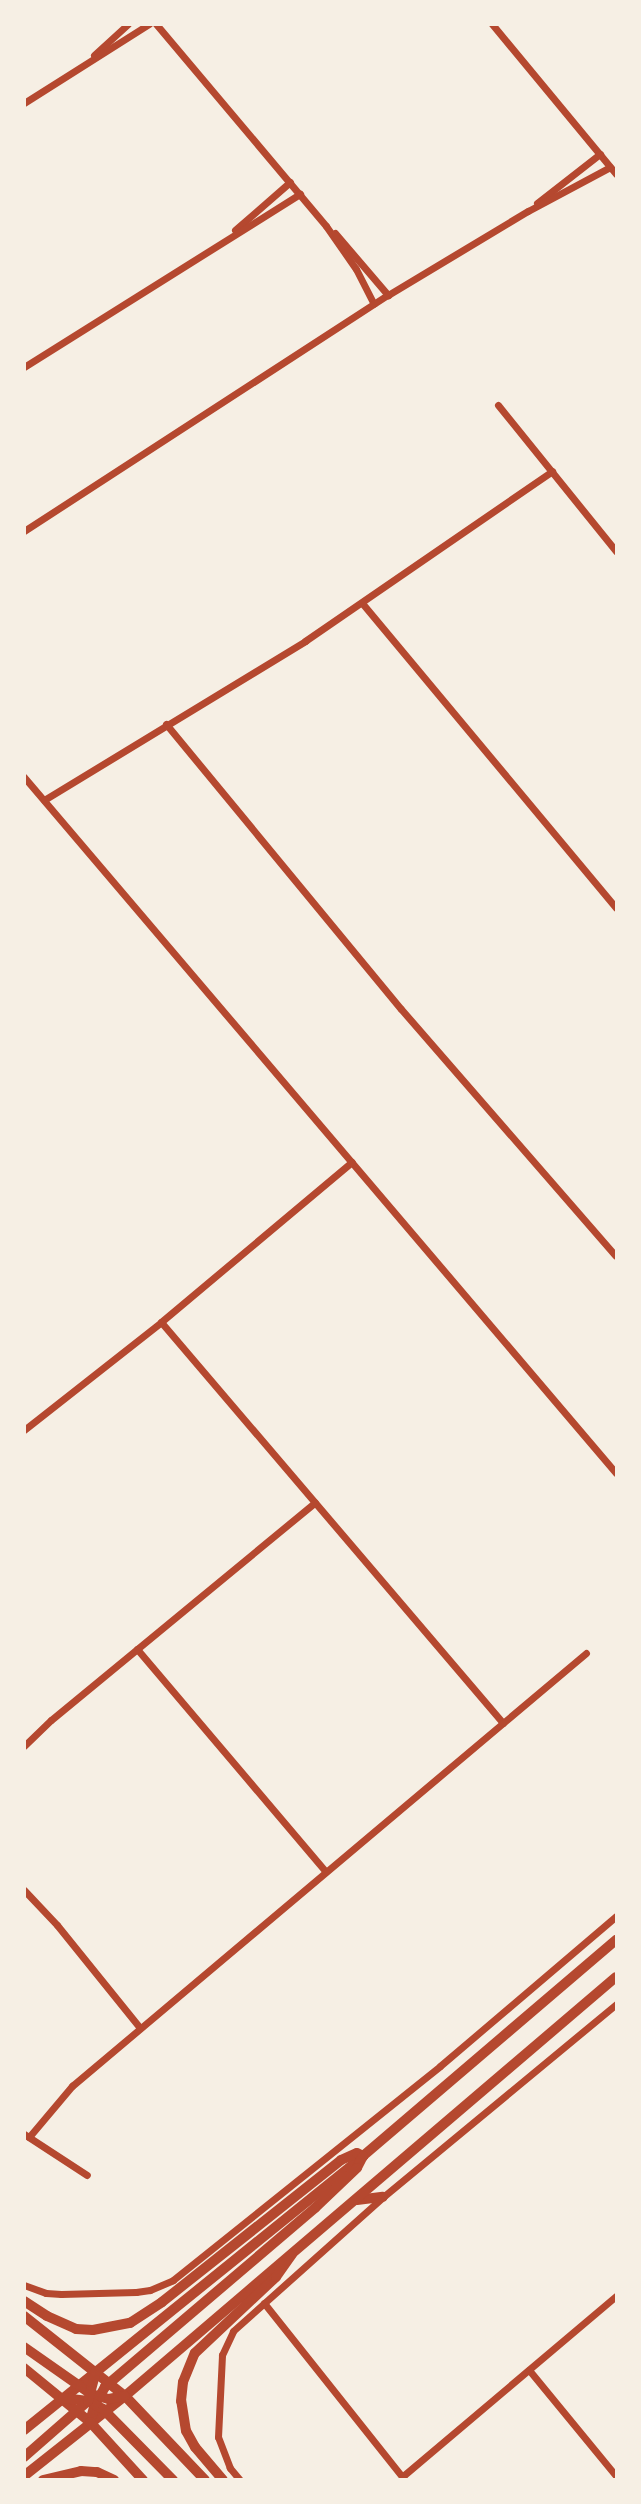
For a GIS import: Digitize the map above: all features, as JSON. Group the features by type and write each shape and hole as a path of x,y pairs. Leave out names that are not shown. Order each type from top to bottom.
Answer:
{"main road":[{"path":"24,2301 47,2316 76,2329 104,2329 130,2323 162,2302 341,2160 357,2153 363,2156 357,2168 315,2208 24,2457"},
{"path":"223,2480 195,2447 186,2431 181,2401 188,2365 205,2341 276,2277 292,2254"},
{"path":"24,2316 125,2396 205,2480"},
{"path":"24,2347 93,2399 173,2480"},
{"path":"24,2368 90,2422 143,2480"},
{"path":"90,2422 96,2371"},
{"path":"63,2398 109,2399 125,2396"},
{"path":"43,2480 81,2471 97,2472 114,2480"}],"street":[{"path":"86,63 128,24"},
{"path":"24,103 149,24"},
{"path":"156,24 326,226 356,269 374,304"},
{"path":"492,24 617,174"},
{"path":"528,211 600,154"},
{"path":"24,531 388,295 528,211 610,167"},
{"path":"227,238 290,182"},
{"path":"24,367 300,194"},
{"path":"326,226 351,249 388,295"},
{"path":"498,405 617,551"},
{"path":"44,800 362,603 552,471"},
{"path":"362,603 617,908"},
{"path":"166,724 401,1009 617,1256"},
{"path":"24,777 617,1473"},
{"path":"24,1430 161,1322 352,1162"},
{"path":"161,1322 503,1723"},
{"path":"24,1746 314,1502"},
{"path":"137,1650 325,1871"},
{"path":"87,2175 27,2136 72,2086 586,1653"},
{"path":"24,1890 57,1925 140,2028"},
{"path":"24,2285 46,2293 61,2294 136,2292 150,2290 173,2280 440,2066 617,1916"},
{"path":"24,2430 363,2156 617,1940"},
{"path":"24,2476 125,2396 617,1977"},
{"path":"240,2480 230,2468 218,2437 222,2355 233,2331 383,2197 617,2004"},
{"path":"357,2200 383,2197"},
{"path":"264,2302 404,2478 617,2296"},
{"path":"528,2370 617,2476"}]}
